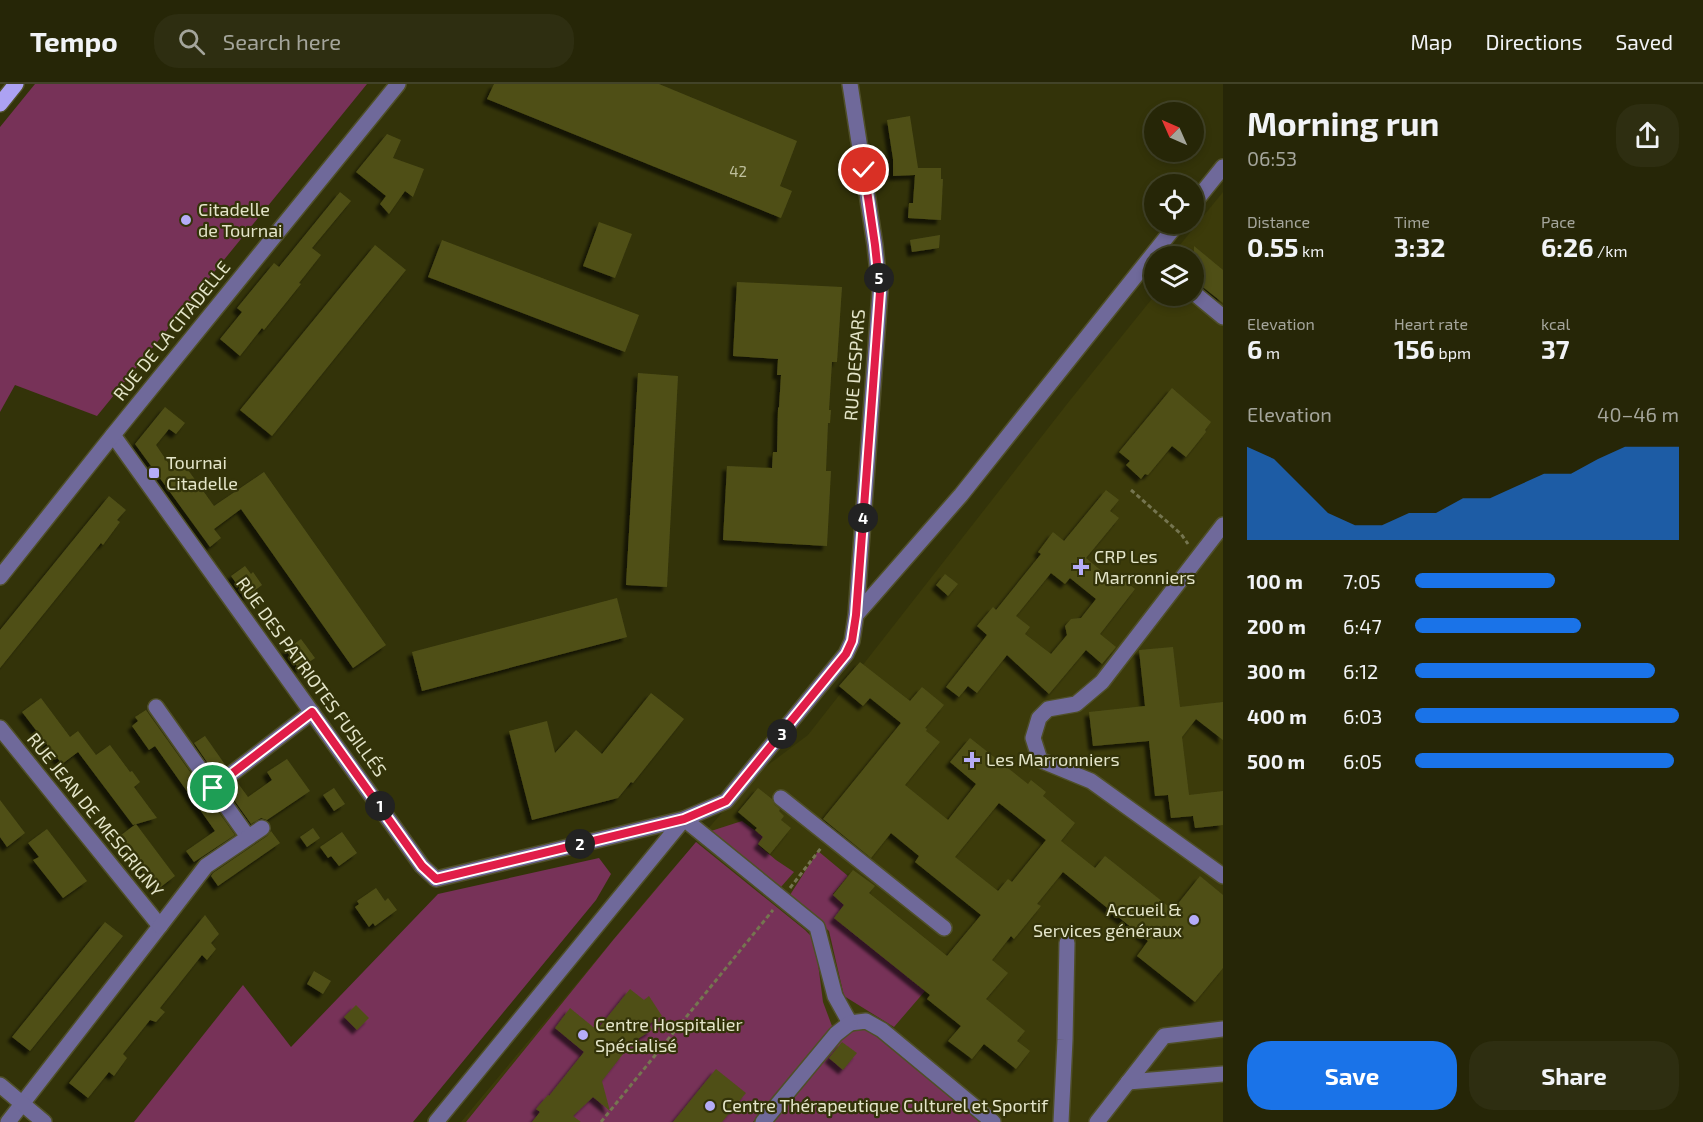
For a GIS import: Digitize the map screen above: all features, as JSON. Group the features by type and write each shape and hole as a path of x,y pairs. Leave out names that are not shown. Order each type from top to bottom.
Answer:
{"main road":[{"path":"0,104 16,84"}],"street":[{"name":"RUE DE LA CITADELLE","path":"0,577 398,84"},
{"name":"RUE DESPARS","path":"850,84 880,292 856,615"},
{"path":"1204,191 1223,167"},
{"path":"856,615 961,495 1144,270"},
{"path":"1204,301 1223,317"},
{"name":"RUE DES PATRIOTES FUSILLÉS","path":"113,435 422,866 436,879 684,819 726,801 846,654 852,641 856,615"},
{"path":"1223,525 1102,681 1076,704 1048,709 1040,718 1033,738 1040,760 1091,781 1223,876"},
{"path":"156,707 248,837"},
{"path":"213,788 312,712"},
{"name":"RUE JEAN DE MESGRIGNY","path":"0,728 160,926"},
{"path":"781,798 944,928"},
{"name":"RUE DES PATRIOTES FUSILLÉS","path":"436,1122 684,819"},
{"path":"684,819 817,927 835,996 850,1023"},
{"name":"RUE JEAN DE MESGRIGNY","path":"8,1122 206,866 262,828"},
{"path":"1061,1122 1067,943"},
{"path":"763,1122 836,1034 850,1023 866,1021 882,1030 993,1122"},
{"path":"1097,1122 1164,1036 1223,1029"},
{"path":"1128,1082 1223,1074"},
{"path":"0,1085 44,1122"}],"path":[{"path":"1131,490 1181,534 1197,558"},
{"path":"602,1122 829,837"}],"shaded area":[{"path":"35,84 367,84 97,416 15,385 0,412 0,127"},
{"name":"CRP Les Marronniers","path":"1223,192 1223,1122 461,1122 656,888 756,774 808,735 1146,306 1204,306 1204,246 1179,246 1189,234 1204,234 1204,215"},
{"path":"742,821 764,837 758,845 794,872 781,887 738,857 711,831"},
{"path":"696,842 815,940 823,1002 832,1026 753,1122 466,1122 614,939"},
{"path":"818,851 848,876 833,894 847,907 836,918 925,991 894,1027 844,996 829,931 790,895"},
{"path":"599,858 611,874 596,900 413,1122 134,1122 243,985 291,1047 438,894"},
{"path":"866,1021 993,1122 763,1122 836,1034"}],"building":[{"path":"494,84 659,84 797,141 780,186 792,191 781,218 487,99"},
{"path":"910,116 918,168 941,168 941,179 943,179 941,220 908,218 909,203 913,203 915,175 893,176 893,159 887,120"},
{"path":"387,134 401,140 393,158 424,169 413,197 405,191 389,214 380,204 386,196 356,172"},
{"path":"340,192 351,201 312,248 321,255 299,283 301,284 240,356 220,339 242,312 237,308 274,263 279,267"},
{"path":"599,222 632,234 615,278 583,266"},
{"path":"940,235 939,248 912,252 910,240"},
{"path":"442,240 639,315 625,352 428,277"},
{"path":"375,245 406,270 272,436 240,410"},
{"path":"1204,254 1223,270 1223,303 1204,288"},
{"path":"737,282 842,287 837,362 832,362 829,410 831,410 830,423 828,423 826,471 831,471 827,546 723,540 727,466 772,468 773,452 777,452 781,375 777,375 778,359 733,356"},
{"path":"638,373 678,376 667,587 626,585"},
{"path":"1172,388 1211,422 1186,457 1172,446 1148,475 1145,474 1141,479 1126,465 1130,461 1119,452"},
{"path":"165,407 185,423 176,434 169,429 156,445 173,470 183,463 214,506 264,472 386,645 353,668 241,509 214,529 221,538 210,547 135,444"},
{"path":"1106,490 1119,500 1110,511 1119,518 1086,558 1117,584 1122,579 1135,589 1100,634 1116,647 1102,664 1086,650 1049,694 1007,655 977,693 968,686 959,697 946,687 987,635 977,626 993,607 996,610 1041,554 1038,552 1053,532 1064,541","holes":["1051,573 1065,584 1070,578 1096,599 1081,618 1071,619 1065,626 1067,635 1051,654 1025,634 1030,627 1016,616"]},
{"path":"109,496 126,510 117,520 120,522 0,668 0,630"},
{"path":"245,566 251,574 253,572 262,585 246,597 231,576"},
{"path":"945,574 958,584 948,596 936,585"},
{"path":"617,598 627,637 422,691 412,652"},
{"path":"301,639 315,658 299,669 286,650"},
{"path":"1173,647 1180,707 1223,702 1223,740 1196,719 1182,737 1189,795 1223,791 1223,825 1195,828 1193,816 1171,818 1168,795 1155,796 1149,741 1093,746 1089,712 1145,706 1139,650"},
{"name":"Les Marronniers","path":"860,662 910,701 922,687 944,705 925,728 940,742 905,785 948,820 976,784 950,762 970,738 1028,784 1031,780 1046,792 1043,796 1075,823 1061,841 1095,868 1105,856 1173,910 1200,876 1223,895 1223,968 1195,1002 1137,956 1148,941 1063,872 1037,904 1041,906 1014,939 1011,936 992,960 1008,973 986,999 1025,1031 1017,1041 1030,1051 1016,1069 984,1044 972,1059 948,1041 961,1026 927,999 930,995 834,918 844,905 833,895 853,870 875,886 869,893 947,956 981,915 915,862 919,856 891,833 871,858 823,819 901,723 870,698 863,706 839,686","holes":["999,803 1046,840 1012,882 1008,879 998,891 955,857"]},
{"path":"651,693 684,719 633,783 631,782 618,798 532,820 509,731 547,721 555,753 576,730 602,754"},
{"path":"41,698 70,737 78,731 96,755 110,745 140,782 134,787 157,818 133,825 78,752 62,764 22,712"},
{"path":"146,710 235,835 194,862 186,851 215,831 155,746 149,750 132,726 138,721 135,717"},
{"path":"205,736 226,766 215,774 194,743"},
{"path":"287,759 310,791 267,820 261,818 251,824 227,790 237,782 248,797 272,780 267,772"},
{"path":"334,788 345,804 334,811 323,795"},
{"path":"758,788 772,799 784,816 781,820 791,828 770,854 758,844 763,837 755,830 757,828 738,812"},
{"path":"0,800 25,833 7,847 0,837"},
{"path":"136,824 175,876 157,890 117,838"},
{"path":"313,828 320,838 307,847 300,837"},
{"path":"47,829 87,881 63,898 33,860 39,857 28,843"},
{"path":"271,831 280,843 218,886 211,876 213,873"},
{"path":"342,832 357,853 339,866 331,856 328,858 320,847"},
{"path":"376,888 385,901 388,898 397,910 375,926 373,923 369,927 355,907 359,904 357,901"},
{"path":"205,915 219,934 211,943 216,949 207,960 202,955 160,1008 165,1012 156,1022 150,1020 123,1054 127,1058 114,1076 109,1072 88,1098 69,1083"},
{"path":"105,922 123,936 30,1051 12,1037"},
{"path":"314,971 331,981 323,994 307,984"},
{"name":"Centre Hospitalier Spécialisé","path":"630,989 644,1000 649,996 662,1016 649,1024 652,1030 620,1050 623,1054 602,1081 610,1111 593,1097 573,1116 581,1122 532,1122 540,1112 536,1109 584,1052 555,1028 570,1008 597,1030"},
{"path":"356,1005 369,1018 357,1030 344,1017"},
{"path":"842,1042 857,1053 843,1070 829,1058"},
{"name":"Centre Thérapeutique Culturel et Sportif","path":"716,1069 746,1093 722,1122 673,1122"}],"place":[{"name":"Citadelle de Tournai","path":"186,220"},
{"name":"Tournai Citadelle","path":"154,473"},
{"name":"CRP Les Marronniers","path":"1081,567"},
{"name":"Les Marronniers","path":"972,760"},
{"name":"Accueil & Services généraux","path":"1194,920"},
{"name":"Centre Hospitalier Spécialisé","path":"583,1035"},
{"name":"Centre Thérapeutique Culturel et Sportif","path":"710,1106"}],"route":[{"path":"213,788 312,712 422,866 436,879 684,819 726,801 846,654 852,641 856,615 880,292 864,170"}]}
